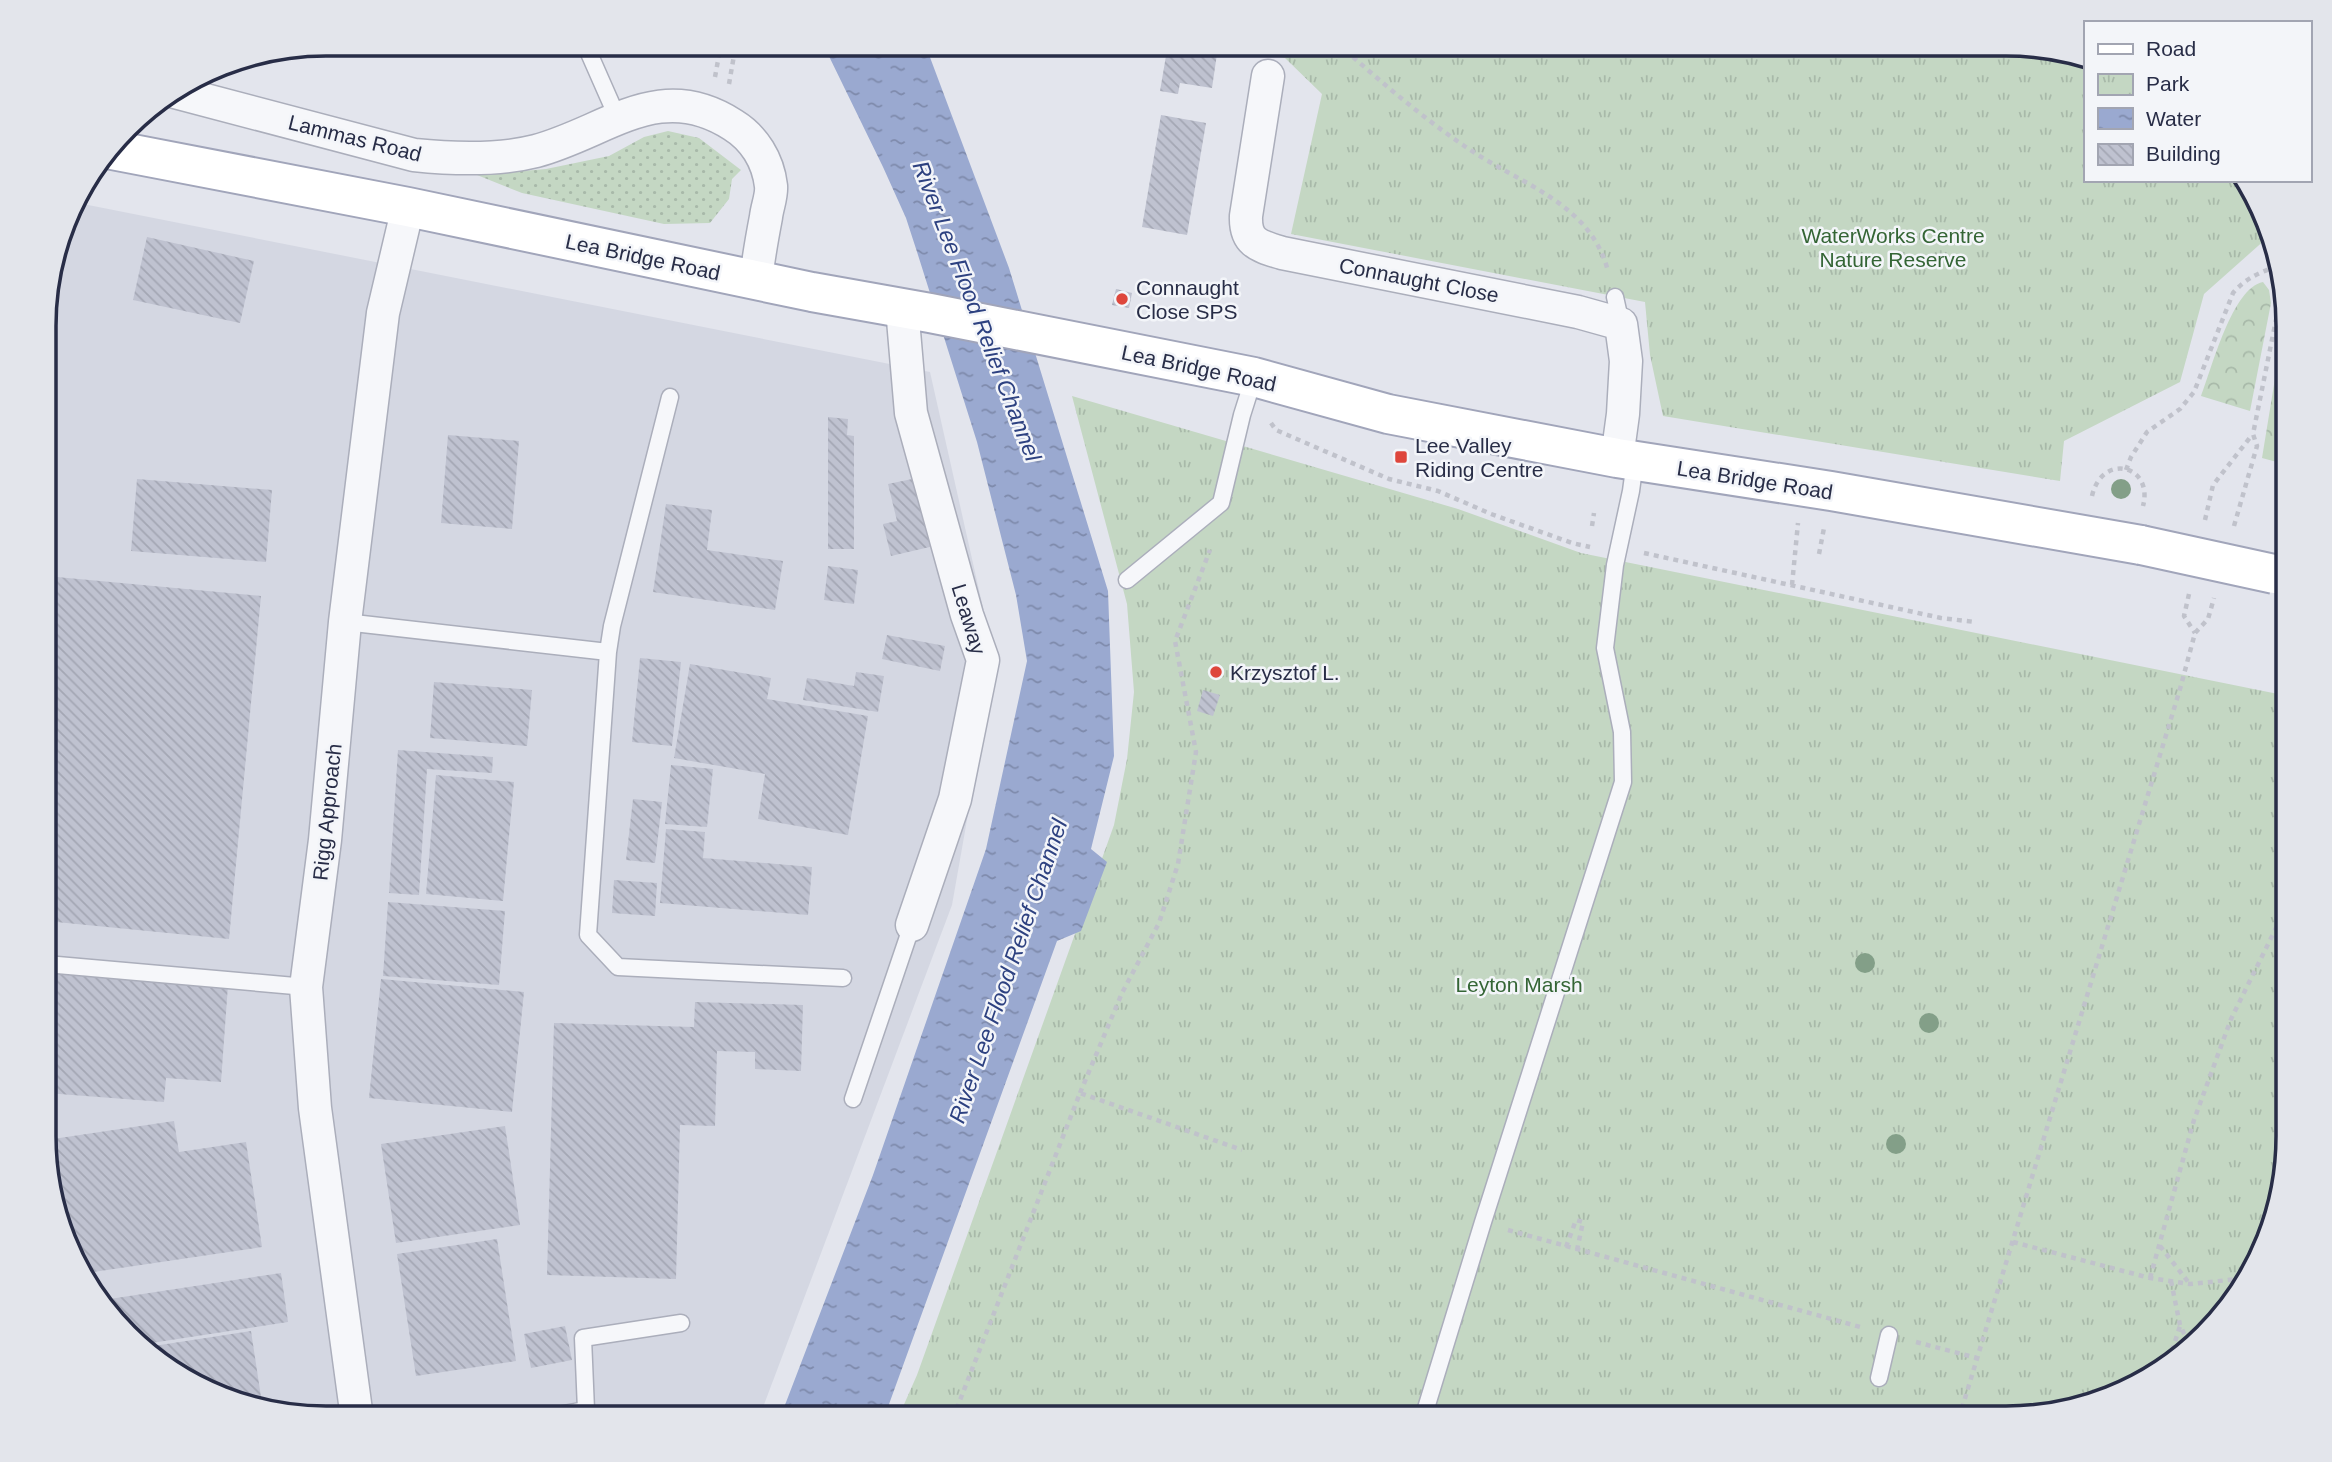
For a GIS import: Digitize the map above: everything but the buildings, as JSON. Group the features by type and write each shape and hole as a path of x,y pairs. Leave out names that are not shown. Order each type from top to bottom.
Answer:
{"main road":[{"name":"Lea Bridge Road","path":"120,152 408,207 756,281 1254,377 1388,414 1626,459 1831,491 2141,545 2276,574"}],"street":[{"name":"Connaught Close","path":"1268,76 1245,226 1250,238 1255,242 1282,253 1577,312 1618,310"},
{"name":"Lammas Road","path":"187,95 414,155 453,159 535,152 642,109 666,104 685,106 722,118 754,142 765,162 771,188 756,281"},
{"name":"Rigg Approach","path":"355,1406 315,1108 306,987 325,840 345,622 383,313 408,207"},
{"path":"1618,310 1626,361 1623,415 1626,459"},
{"name":"Leaway","path":"912,925 955,799 983,660 967,615 911,413 916,311"}],"lane":[{"path":"590,56 618,119"},
{"path":"1126,580 1221,503 1254,377"},
{"path":"670,397 612,626 608,652 588,935 618,967 843,978"},
{"path":"1427,1406 1623,782 1622,732 1605,648 1618,551 1631,491 1626,459"},
{"path":"345,622 608,652"},
{"path":"853,1099 912,925"},
{"path":"56,965 306,987"},
{"path":"586,1406 583,1338 681,1323"},
{"path":"1879,1378 1889,1335"}],"path":[{"path":"1353,56 1464,146 1524,183 1557,199 1595,237 1605,256 1618,310"},
{"path":"2126,470 2135,449 2147,432 2180,409 2194,392 2233,293 2250,278 2270,269"},
{"path":"2245,489 2257,446 2253,434 2276,321"},
{"name":"Lea Bridge Road","path":"1271,423 1276,430 1389,479 1438,491 1572,543 1644,553 1941,618 1975,622"},
{"path":"2092,496 2098,479 2108,470 2121,467 2142,481 2145,489 2143,506"},
{"path":"1792,585 1799,521"},
{"path":"1819,554 1824,528"},
{"path":"958,1406 1080,1093 1122,993 1159,923 1178,864 1196,752 1175,641 1212,545"},
{"path":"1963,1406 2195,633 2208,619"},
{"path":"2150,1278 2194,1120 2231,1019 2276,928"},
{"path":"1080,1093 1242,1150"},
{"path":"1566,1247 1576,1220 1583,1222 1577,1250"},
{"path":"1483,1222 1977,1358"},
{"path":"2013,1242 2150,1278 2190,1284 2234,1279"},
{"path":"2159,1246 2190,1284"},
{"path":"2171,1281 2180,1325 2186,1337"},
{"path":"2173,1348 2180,1325"}],"shaded area":[{"path":"85,204 930,372 995,661 952,905 764,1406 291,1404 239,1392 207,1378 191,1370 148,1339 112,1300 84,1255 70,1223 61,1189 56,1136 56,326 58,291 65,256"}],"green space":[{"name":"WaterWorks Centre Nature Reserve","path":"1273,56 2006,56 2059,61 2084,67 2084,182 2234,182 2263,242 2204,294 2180,382 2064,441 2060,481 1663,416 1650,355 1645,302 1291,234 1322,94 1285,58"},
{"path":"668,131 699,138 741,170 732,179 729,199 710,223 664,224 522,193 477,175 546,169 609,156 644,137"},
{"path":"2263,282 2269,290 2271,303 2250,411 2201,396 2233,313 2252,287"},
{"path":"2276,372 2276,462 2262,458"},
{"name":"Leyton Marsh","path":"1072,396 1458,509 1581,553 2276,694 2274,1171 2262,1223 2240,1271 2197,1327 2156,1360 2141,1370 2093,1392 2041,1404 903,1406 917,1375 1114,825 1127,759 1134,692 1127,604"}],"water":[{"name":"River Lee Flood Relief Channel","path":"829,56 930,56 1009,268 1108,591 1114,756 1091,849 1107,862 1081,931 1057,941 888,1406 785,1406 873,1175 986,849 1027,661 1016,595 977,442 906,218"}],"place":[{"name":"Connaught Close SPS","path":"1122,299"},
{"name":"Lee Valley Riding Centre","path":"1401,457"},
{"name":"Krzysztof L.","path":"1216,672"}]}
